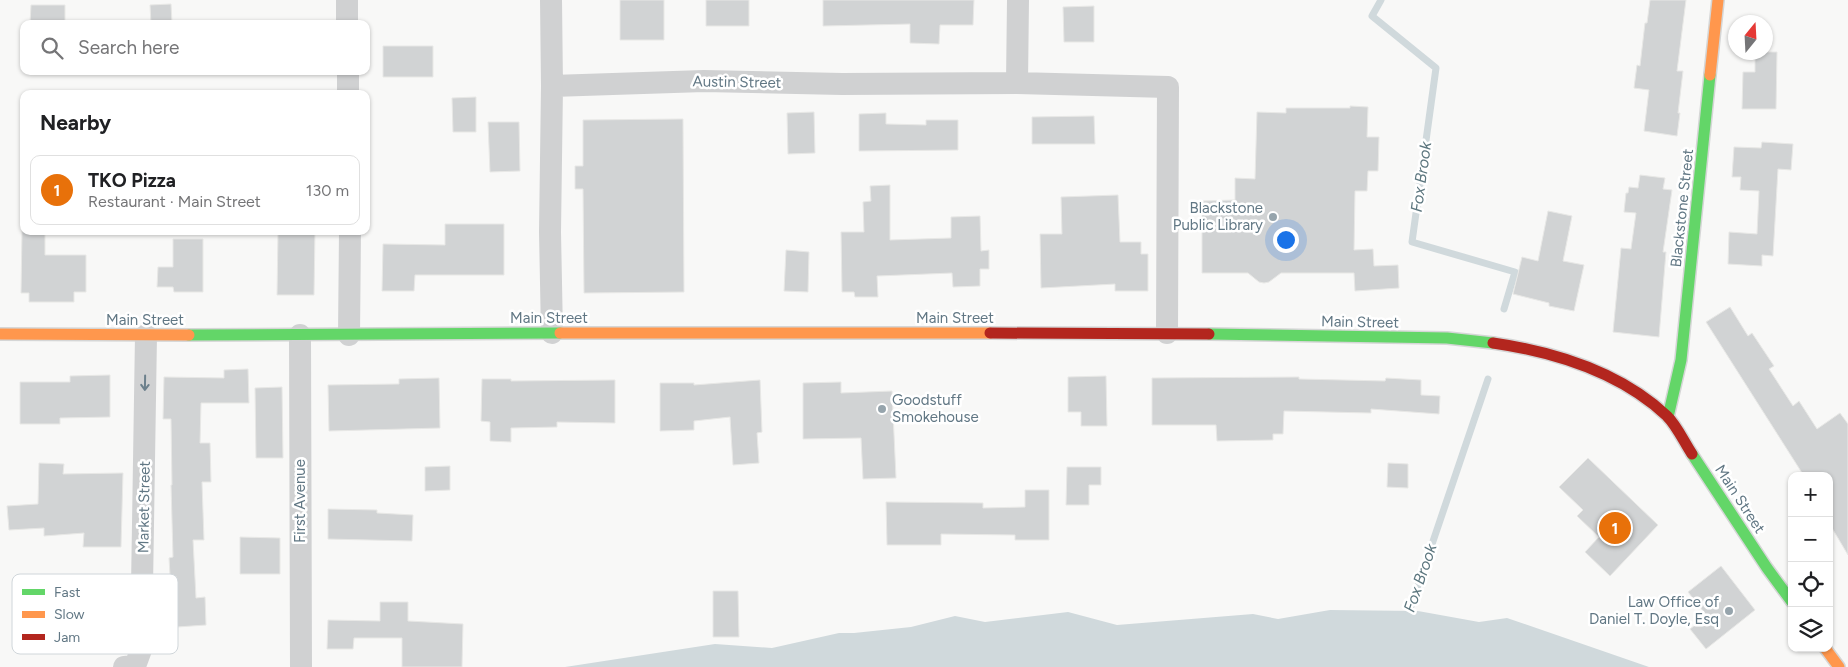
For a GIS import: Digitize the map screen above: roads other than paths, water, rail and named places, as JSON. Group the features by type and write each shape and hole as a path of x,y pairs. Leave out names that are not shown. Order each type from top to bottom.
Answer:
{"main road":[{"name":"Blackstone Street","path":"1668,417 1681,360 1718,0"},
{"name":"Main Street","path":"0,334 1167,333 1447,338 1515,346 1550,353 1587,365 1621,382 1648,400 1668,417 1767,568 1788,597"},
{"path":"1828,652 1839,667"}],"street":[{"path":"347,0 347,20"},
{"path":"551,0 550,232 552,333"},
{"path":"1017,83 1018,0"},
{"path":"348,75 348,90"},
{"name":"Austin Street","path":"552,86 704,81 852,84 1017,83 1168,87 1167,333"},
{"path":"349,335 350,235"},
{"name":"Market Street","path":"142,574 146,335"},
{"name":"First Avenue","path":"300,335 301,667"},
{"name":"Market Street","path":"124,667 135,666 140,654"}],"waterway":[{"name":"Fox Brook","path":"1381,0 1372,16 1436,68 1412,242 1515,272 1504,309"},
{"name":"Fox Brook","path":"1407,618 1488,379"}],"place":[{"name":"Blackstone Public Library","path":"1273,217"},
{"name":"Goodstuff Smokehouse","path":"882,409"},
{"name":"TKO Pizza","path":"1615,528"},
{"name":"Law Office of Daniel T. Doyle, Esq","path":"1729,611"}]}
